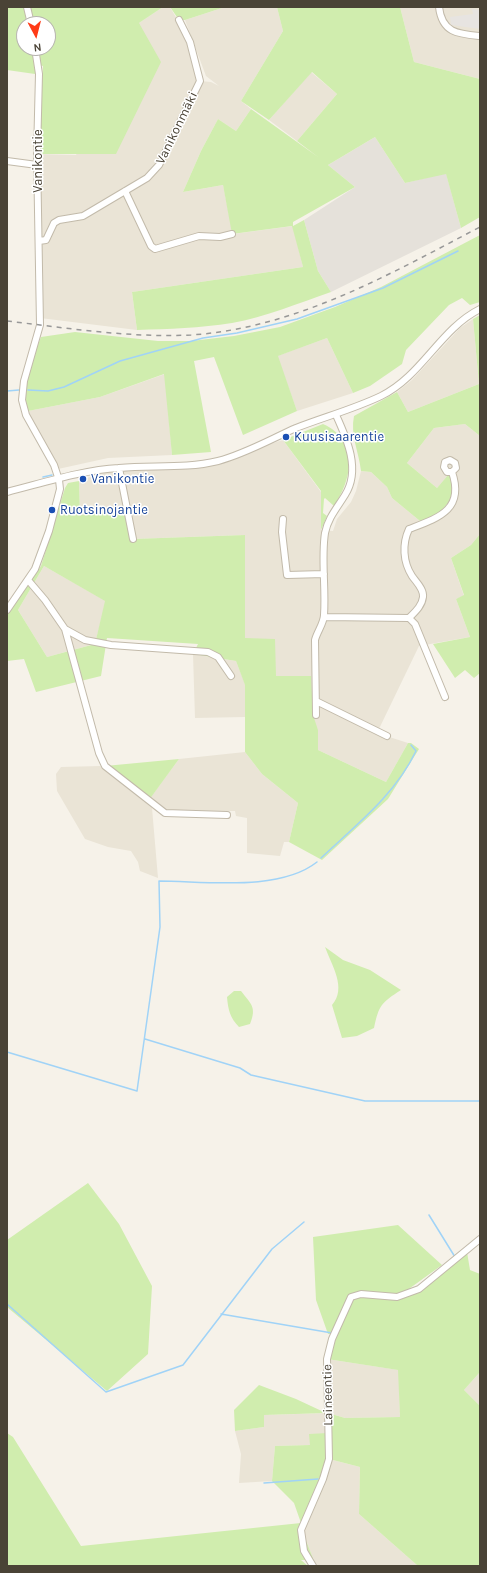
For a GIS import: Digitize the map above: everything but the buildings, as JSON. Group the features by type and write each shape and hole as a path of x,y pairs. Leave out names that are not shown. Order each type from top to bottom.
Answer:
{"street":[{"path":"439,7 441,21 446,27 463,34 480,36"},
{"name":"Vanikonmäki","path":"39,241 46,240 54,223 59,220 83,216 147,178 156,170 200,81 190,42 179,20"},
{"name":"Vanikontie","path":"36,56 39,74 37,165 40,325 24,381 22,400 26,415 54,464 59,480"},
{"path":"7,161 37,165"},
{"path":"125,191 151,246 155,249 199,236 220,237 232,234"},
{"path":"7,492 119,468 184,467 220,460 382,396 400,385 414,373 457,324 480,309"},
{"path":"316,715 315,640 316,632 324,617 325,534 327,525 349,488 352,465 346,438 336,414"},
{"path":"119,468 133,539"},
{"path":"409,618 418,608 423,597 423,592 408,568 405,560 406,536 409,529 441,516 452,503 456,496 456,488 452,472"},
{"path":"7,610 35,569 49,531 59,494 59,480"},
{"path":"283,519 282,532 287,575 324,574"},
{"path":"28,580 45,600 65,629 99,753 105,766 165,813 227,815"},
{"path":"324,617 409,618 415,624 444,697"},
{"path":"65,629 85,640 111,645 208,652 218,657 231,676"},
{"path":"316,701 387,736"},
{"name":"Laineentie","path":"313,1566 304,1551 302,1530 323,1479 329,1459 327,1359 332,1339 351,1297 361,1294 397,1297 419,1289 480,1240"}],"shaded area":[{"path":"163,7 170,7 190,42 200,81 211,82 219,86 206,76 185,20 225,7 277,7 283,31 241,101 251,109 236,131 218,119 201,151 183,192 223,185 233,234 293,226 303,267 132,292 137,330 40,318 37,154 76,155 139,23"},
{"path":"400,7 480,7 480,79 414,62"},
{"path":"472,9 480,10 480,29 451,25 450,17 473,14"},
{"path":"311,72 337,94 297,141 269,120"},
{"path":"375,137 405,183 446,173 461,228 331,292 318,271 304,220 355,187 328,165"},
{"path":"473,319 479,384 408,412 397,392 412,380 460,328"},
{"path":"327,338 353,393 297,411 277,356"},
{"path":"165,374 172,455 108,458 58,469 28,411 100,397"},
{"path":"465,424 480,436 480,534 471,545 451,558 464,596 456,599 470,637 419,646 377,733 408,743 386,782 318,750 318,730 245,639 245,535 133,539 127,510 80,515 79,481 93,476 98,471 202,464 283,440 321,492 321,530 333,531 337,519 351,502 356,491 361,471 371,472 387,487 392,498 420,521 449,475 437,488 407,463 434,428"},
{"path":"44,566 106,601 95,644 47,657 18,610"},
{"path":"193,654 236,661 245,684 245,717 195,718"},
{"path":"245,752 262,774 298,803 289,842 284,842 280,856 247,853 247,818 236,816 235,811 166,811 150,798 179,759"},
{"path":"100,766 152,808 158,878 140,871 138,862 131,851 108,847 85,839 57,791 56,774 61,767"},
{"path":"327,1359 399,1370 400,1417 345,1418 328,1413"},
{"path":"480,1372 480,1406 464,1390"},
{"path":"328,1413 328,1433 310,1445 275,1446 272,1481 239,1483 241,1454 235,1431 264,1427 264,1415"},
{"path":"329,1459 360,1467 359,1514 418,1566 316,1566 302,1530"}],"green space":[{"path":"7,7 163,7 139,23 161,62 116,154 37,154 43,66 39,65 35,74 7,70"},
{"path":"170,7 225,7 185,20 179,20"},
{"path":"277,7 400,7 414,62 480,79 480,217 461,228 446,174 405,183 375,137 328,165 355,187 293,222 293,226 304,220 318,271 331,292 269,313 232,323 173,329 137,330 132,292 303,267 292,226 232,234 223,185 183,192 201,151 218,119 236,131 251,109 318,157 297,141 337,94 312,72 269,120 241,101 283,31"},
{"path":"480,235 480,302 470,305 462,298 449,305 406,350 402,364 370,386 353,393 327,338 278,356 297,411 243,435 214,357 194,361 211,452 172,455 164,374 100,397 28,411 26,415 24,381 41,337 75,332 158,341 191,341 234,336 280,327 335,307 381,287"},
{"path":"480,315 480,436 465,424 434,428 407,463 437,488 449,474 453,480 454,486 451,498 443,509 433,517 420,521 392,498 387,487 371,472 361,471 353,430 354,416 397,392 408,412 479,384 473,319"},
{"path":"323,424 335,431 343,440 349,460 345,484 334,506 325,498 324,499 323,513 327,516 321,530 321,491 283,440"},
{"path":"79,481 80,515 127,510 133,539 245,535 245,638 275,639 276,676 311,676 313,715 318,730 318,750 386,782 408,743 411,743 419,749 388,799 322,860 289,842 298,803 262,774 245,752 245,685 236,661 193,654 198,644 107,638 101,676 36,692 24,659 7,661 7,615 41,566 65,488 68,483","holes":["44,566 105,601 95,644 47,657 18,610"]},
{"path":"480,534 480,673 474,678 465,670 455,678 433,644 470,637 456,599 464,595 451,558 471,545"},
{"path":"179,759 149,800 105,766"},
{"path":"325,947 343,960 370,970 401,990 389,998 379,1009 374,1028 357,1036 342,1038 332,1005 338,991 337,977"},
{"path":"234,991 241,991 252,1006 253,1014 250,1024 239,1027 232,1017 227,997"},
{"path":"88,1183 119,1224 152,1286 148,1354 107,1391 7,1307 7,1240"},
{"path":"398,1225 442,1265 399,1296 419,1289 467,1252 470,1270 480,1274 480,1372 464,1390 480,1406 480,1566 418,1566 359,1514 360,1467 329,1459 302,1530 316,1566 313,1566 308,1560 301,1560 308,1566 7,1566 7,1433 13,1437 81,1546 301,1523 294,1503 272,1481 275,1446 310,1445 309,1434 328,1433 328,1413 345,1418 400,1417 398,1370 327,1359 333,1334 328,1334 316,1300 313,1237"},
{"path":"259,1385 296,1399 326,1413 264,1415 264,1427 235,1431 234,1410"}],"waterway":[{"path":"28,390 48,391 64,387 120,361 203,338 237,333 297,319 383,288 458,251"},
{"path":"7,391 19,390"},
{"path":"43,477 52,475"},
{"path":"321,858 374,809 397,782 416,751 411,745"},
{"path":"7,1052 137,1091 160,927 159,881 219,883 262,881 283,878 301,871 317,862"},
{"path":"145,1039 240,1068 251,1075 365,1101 480,1101"},
{"path":"429,1215 455,1257"},
{"path":"7,1304 106,1392 183,1365 272,1249 304,1222"},
{"path":"221,1314 332,1333"},
{"path":"264,1483 318,1479"}],"railway":[{"path":"7,321 99,332 168,336 191,335 230,330 268,322 340,296 411,263 480,227"}],"place":[{"name":"Kuusisaarentie","path":"286,437"},
{"name":"Vanikontie","path":"83,479"},
{"name":"Ruotsinojantie","path":"52,510"}]}
